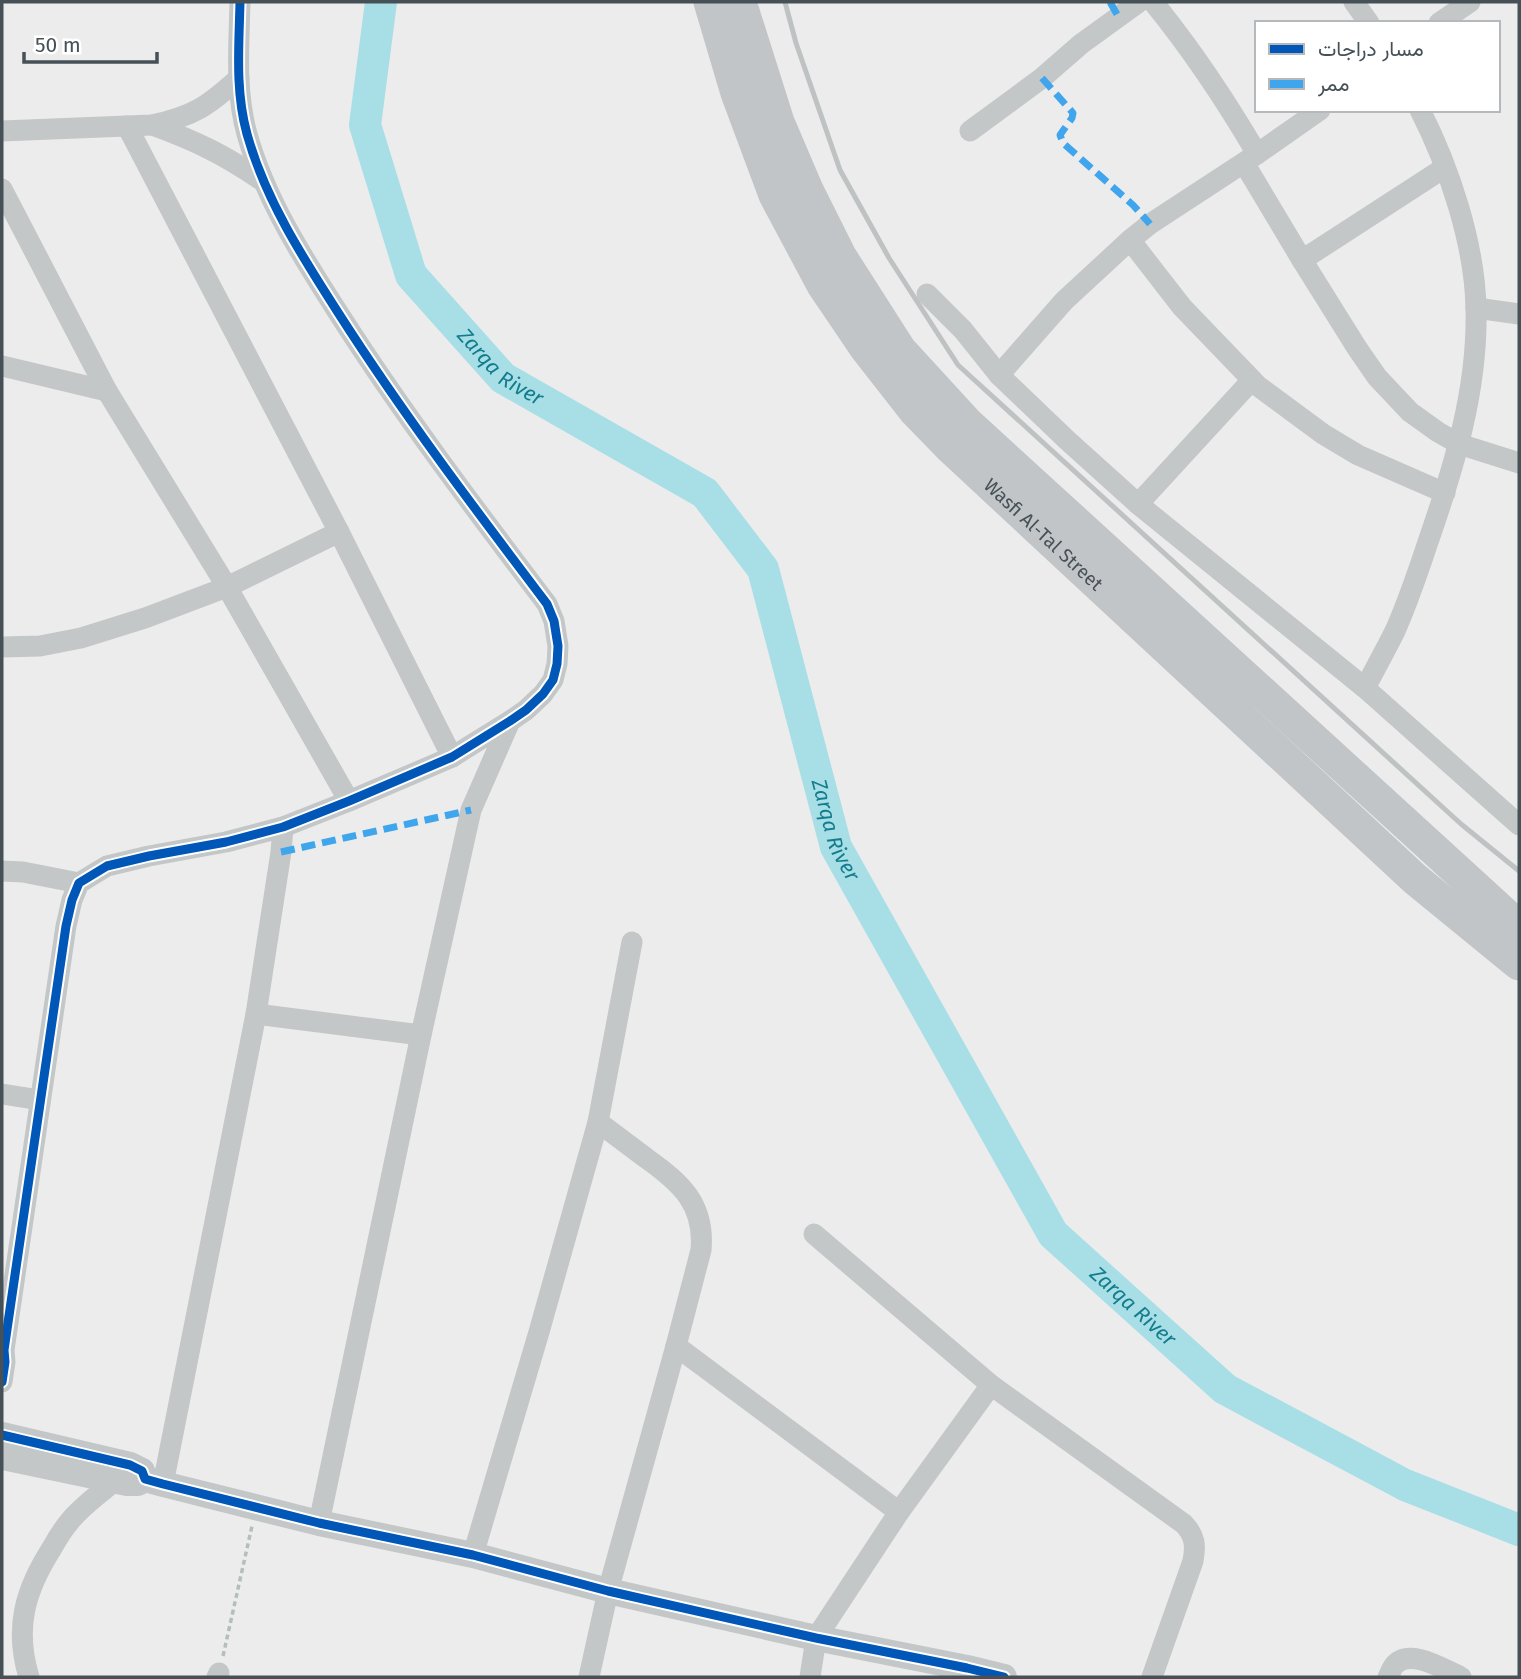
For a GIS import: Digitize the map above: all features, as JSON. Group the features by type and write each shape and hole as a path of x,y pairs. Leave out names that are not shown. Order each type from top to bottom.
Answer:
{"main road":[{"name":"Wasfi Al-Tal Street","path":"710,2 737,93 775,195 823,285 865,347 915,411 951,448 1405,870 1519,964"},
{"name":"Wasfi Al-Tal Street","path":"740,2 778,122 807,190 840,257 900,350 967,423 1519,927"}],"street":[{"path":"2,1382 10,1246 40,1100 66,926 79,883 101,869 120,862 226,842 283,827 452,757 526,710 553,680 557,664 558,646 554,621 547,604 442,464 371,363 322,288 264,182 247,133 241,105 240,2"},
{"path":"970,131 1139,2"},
{"path":"1153,2 1190,48 1232,110 1251,158 1302,260 1377,377 1420,421 1459,444 1519,463"},
{"path":"1354,2 1368,21"},
{"path":"1442,21 1470,2"},
{"path":"2,131 152,125 196,112 239,78"},
{"path":"999,375 1064,301 1130,240 1317,112"},
{"path":"1365,688 1411,592 1445,493 1459,444 1474,355 1476,308 1462,217 1421,112"},
{"path":"152,125 211,149 264,182"},
{"path":"127,126 339,532 452,757"},
{"path":"1302,260 1444,167"},
{"path":"2,190 107,391 227,587 349,801"},
{"path":"1130,240 1181,307 1252,380 1314,428 1358,454 1445,493"},
{"path":"927,294 963,330 999,375 1138,504 1365,688 1519,825"},
{"path":"1476,308 1519,314"},
{"path":"2,366 107,391"},
{"path":"1138,504 1252,380"},
{"path":"2,647 40,646 82,638 145,618 227,587 339,532"},
{"path":"319,1523 471,810 510,721"},
{"path":"154,1481 256,1014 283,827"},
{"path":"2,871 23,872 79,883"},
{"path":"473,1555 598,1122 632,942"},
{"path":"256,1014 421,1035"},
{"path":"2,1094 40,1100"},
{"path":"589,1677 608,1591 677,1346 701,1250 702,1236 694,1205 684,1188 672,1176 598,1122"},
{"path":"814,1234 991,1385 1184,1524 1191,1532 1195,1540 1193,1561 1152,1677"},
{"path":"677,1346 899,1512"},
{"path":"810,1677 816,1638 899,1512 991,1385"},
{"path":"2,1435 130,1465 154,1481"},
{"path":"2,1457 114,1481 133,1484 154,1481 319,1523 473,1555 608,1591 967,1672 1003,1677"},
{"path":"29,1677 22,1632 27,1595 42,1563 71,1519 114,1481"},
{"path":"1388,1677 1394,1665 1403,1659 1415,1657 1461,1677"}],"path":[{"path":"218,1675 257,1507"}],"waterway":[{"name":"Zarqa River","path":"381,2 365,125 411,275 503,378 705,493 763,569 836,847 1053,1234 1225,1389 1405,1485 1519,1530"}],"railway":[{"path":"785,2 796,43 840,170 889,258 958,365 1461,824 1519,871"}],"marked path":[{"path":"1110,2 1118,16"},
{"path":"1042,78 1073,113 1060,135 1063,143 1133,205 1150,224"},
{"path":"281,852 471,810"}],"cycle path":[{"path":"2,1382 4,1350 66,926 79,883 107,866 226,842 283,827 452,757 526,710 553,680 557,664 558,646 554,621 547,604 388,388 312,271 275,205 255,158 243,118 239,68 240,2"},
{"path":"2,1435 130,1465 142,1471 145,1479 319,1523 473,1555 608,1591 816,1638 1004,1677"}]}
